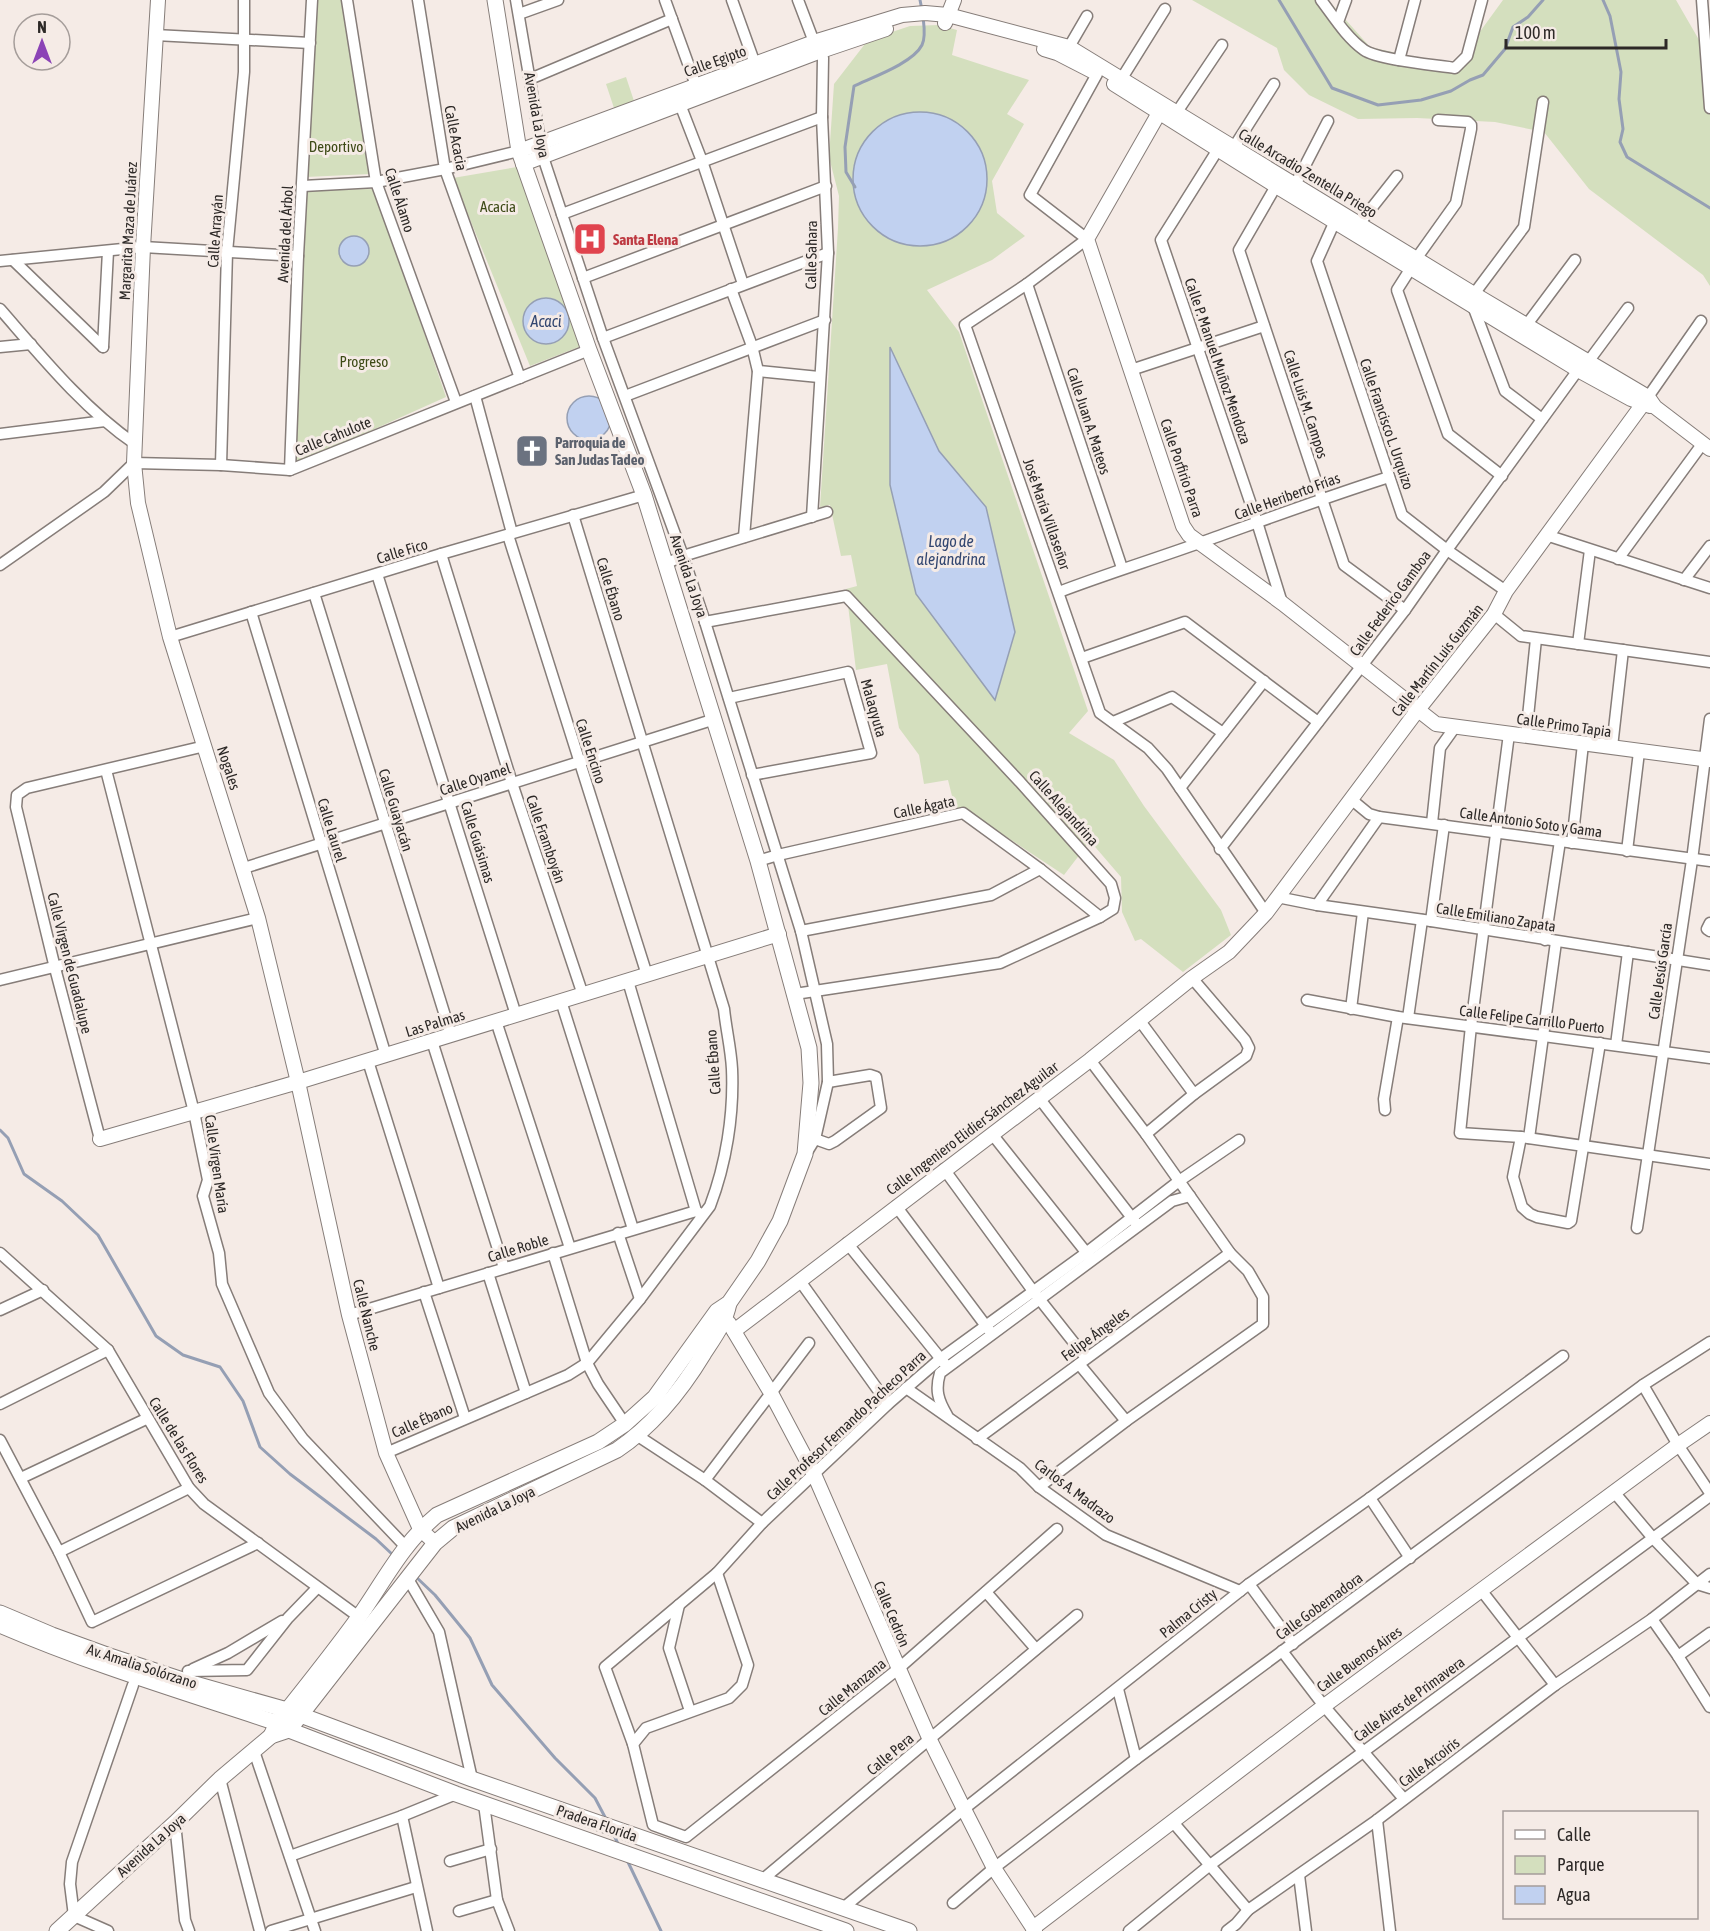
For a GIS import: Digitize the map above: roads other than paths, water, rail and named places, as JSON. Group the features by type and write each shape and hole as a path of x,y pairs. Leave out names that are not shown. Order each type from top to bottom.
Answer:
{"main road":[{"name":"Avenida La Joya","path":"57,1931 176,1823 220,1779 279,1729 411,1575 435,1543 453,1528 617,1450 638,1436 684,1385 759,1261 780,1221 805,1155 811,1083 809,1048 779,934 715,719 644,495 589,350 521,157 495,0"},
{"name":"Avenida La Joya","path":"294,1712 420,1529 437,1515 598,1442 625,1424 655,1397 726,1316"},
{"name":"Av. Amalia Solórzano","path":"0,1613 107,1655 195,1684 294,1712"},
{"name":"Av. Amalia Solórzano","path":"0,1625 45,1645 279,1729"},
{"name":"Pradera Florida","path":"294,1712 472,1779 909,1931"},
{"name":"Pradera Florida","path":"279,1729 484,1804 846,1931"}],"street":[{"name":"Margarita Maza de Juárez","path":"134,463 143,248 158,0"},
{"name":"Calle Arrayán","path":"221,465 227,252 244,72 243,0"},
{"name":"Avenida del Árbol","path":"290,470 298,256 312,0"},
{"name":"Calle Álamo","path":"347,0 376,182 456,402"},
{"name":"Calle Acacia","path":"418,0 445,169 520,378"},
{"name":"Avenida La Joya","path":"516,0 531,79 541,151 603,338 683,556 801,931 827,1044 828,1082 815,1139 805,1155"},
{"path":"519,14 558,0"},
{"path":"665,0 698,91"},
{"path":"732,0 755,64"},
{"name":"Calle Sahara","path":"798,0 823,57 822,117 828,253 812,516"},
{"path":"946,20 954,0"},
{"path":"1321,0 1350,38 1366,52 1399,60 1455,68 1467,56 1482,0"},
{"path":"1338,22 1346,0"},
{"path":"1399,60 1415,0"},
{"path":"1702,0 1710,108"},
{"path":"1122,78 1165,9"},
{"path":"1069,47 1087,16"},
{"name":"Calle Egipto","path":"698,91 755,64 903,19 926,17"},
{"name":"Calle Arcadio Zentella Priego","path":"926,17 1069,47 1177,112 1276,186 1335,221 1414,263 1583,366 1649,403 1707,446"},
{"path":"531,79 672,19"},
{"name":"Calle Arcadio Zentella Priego","path":"946,20 1047,49 1097,74 1159,113 1295,184 1359,224 1414,263"},
{"path":"155,35 310,43"},
{"path":"1177,112 1222,45"},
{"name":"Calle Egipto","path":"521,157 817,46"},
{"path":"1087,239 1030,195 1097,74"},
{"path":"1225,146 1274,84"},
{"path":"678,99 702,161 743,284"},
{"path":"1542,419 1505,392 1474,300 1524,227 1543,102"},
{"path":"1028,284 1087,239 1159,113"},
{"path":"562,214 822,117"},
{"path":"1438,120 1468,122 1471,125 1456,203 1397,290 1448,434 1502,476"},
{"path":"1295,184 1328,121"},
{"name":"Calle P. Manuel Muñoz Mendoza","path":"1225,146 1161,240 1257,522 1282,603"},
{"path":"303,186 376,182 521,157"},
{"path":"1359,224 1397,176"},
{"path":"583,278 826,186"},
{"name":"Calle Luis M. Campos","path":"1276,186 1239,250 1344,565 1405,610"},
{"name":"Calle Francisco L. Urquizo","path":"1335,221 1317,261 1402,515 1506,591"},
{"name":"Calle Porfirio Parra","path":"1087,239 1183,526 1189,535 1282,603 1418,711"},
{"path":"0,261 143,248 298,256"},
{"path":"13,260 103,347 108,251"},
{"path":"603,338 828,253"},
{"path":"1523,329 1575,260"},
{"name":"José María Villaseñor","path":"1028,284 965,325 1100,713 1113,722"},
{"name":"Calle Juan A. Mateos","path":"1028,284 1122,568"},
{"path":"731,289 759,371 744,537"},
{"name":"Calle Federico Gamboa","path":"1220,849 1362,668 1542,419 1628,308"},
{"path":"0,309 105,422 135,444"},
{"path":"625,396 825,320"},
{"name":"Calle Martín Luis Guzmán","path":"1229,952 1266,913 1494,614 1506,591 1546,535 1649,403 1701,321"},
{"path":"1131,370 1264,326"},
{"path":"0,347 31,344"},
{"name":"Calle Cahulote","path":"134,463 221,465 290,470 589,350"},
{"path":"759,371 819,377"},
{"name":"Calle Encino","path":"475,396 510,534 578,762 647,975"},
{"path":"0,434 105,422"},
{"path":"1618,559 1707,446"},
{"path":"0,565 104,492 134,463"},
{"name":"Nogales","path":"134,463 138,503 170,638 244,867 298,1083"},
{"name":"Calle Heriberto Frías","path":"1059,592 1322,498 1389,477"},
{"name":"Calle Fico","path":"170,638 644,495"},
{"path":"665,564 683,556 827,512"},
{"name":"Calle Ébano","path":"386,1453 568,1375 587,1363 640,1299 700,1214 710,1206 717,1188 731,1122 732,1069 724,1009 573,515"},
{"path":"1546,535 1710,588"},
{"path":"1684,580 1710,546"},
{"path":"1578,644 1590,549"},
{"name":"Calle Framboyán","path":"441,555 512,783 583,995"},
{"name":"Calle Guásimas","path":"377,574 516,1015"},
{"name":"Calle Guayacán","path":"314,593 451,1035"},
{"name":"Calle Alejandrina","path":"705,622 846,596 1020,782 1111,884 1115,898 1113,909 1100,917"},
{"name":"Calle Laurel","path":"251,612 386,1056"},
{"path":"1494,614 1521,636 1710,662"},
{"path":"1082,658 1185,622 1318,722"},
{"path":"1527,736 1536,639"},
{"path":"1611,747 1623,650"},
{"name":"Malaqyuta","path":"729,698 848,672 871,753 752,775"},
{"path":"1180,788 1264,681"},
{"path":"1113,722 1173,697 1223,733"},
{"name":"Calle Primo Tapia","path":"1418,711 1436,724 1707,760"},
{"name":"Calle Oyamel","path":"244,867 715,719"},
{"name":"Calle Jesús García","path":"1637,1228 1707,760 1710,719"},
{"path":"1113,722 1148,748 1167,769 1266,913"},
{"path":"1384,1110 1383,1099 1426,920 1438,824 1440,748 1455,727"},
{"path":"1509,734 1471,1026 1460,1133 1525,1137 1710,1164"},
{"path":"1572,843 1583,744"},
{"path":"106,770 205,746"},
{"path":"1627,851 1639,752"},
{"name":"Calle Virgen de Guadalupe","path":"100,1138 54,968 15,807 17,795 27,788 106,770"},
{"name":"Calle Virgen María","path":"106,770 194,1112 208,1180 203,1196 219,1253 222,1284 269,1392 303,1439 400,1555"},
{"name":"Calle Antonio Soto y Gama","path":"1352,800 1369,814 1379,817 1710,861"},
{"name":"Calle Ágata","path":"758,861 963,813 1040,869 1100,917"},
{"path":"1317,906 1379,817"},
{"path":"1560,842 1543,1035 1525,1137 1513,1177 1522,1207 1537,1217 1568,1223 1572,1219 1600,1042"},
{"path":"801,931 991,895 1040,869"},
{"name":"Calle Emiliano Zapata","path":"1277,897 1317,906 1426,920 1710,965"},
{"path":"1351,1009 1363,912"},
{"path":"795,994 1000,963 1100,917"},
{"path":"0,980 258,918"},
{"name":"Las Palmas","path":"100,1138 298,1083 779,934"},
{"name":"Calle Ingeniero Elidier Sánchez Aguilar","path":"726,1316 800,1281 1090,1060 1192,978 1229,952"},
{"path":"1616,1045 1628,952"},
{"path":"1146,1134 1194,1094 1246,1056 1249,1048 1245,1040 1192,978"},
{"path":"628,981 700,1214"},
{"name":"Calle Felipe Carrillo Puerto","path":"1307,1000 1403,1017 1710,1058"},
{"path":"561,1001 633,1229"},
{"path":"1140,1021 1194,1094"},
{"path":"496,1022 570,1248"},
{"path":"432,1041 504,1268"},
{"path":"1039,1487 1126,1421 1263,1324 1263,1297 1248,1271 1230,1253 1146,1134 1090,1060"},
{"path":"368,1061 439,1288"},
{"path":"815,1139 829,1144 836,1141 881,1108 876,1077 870,1075 828,1082"},
{"name":"Calle Nanche","path":"298,1083 349,1315 386,1453 420,1529 435,1543"},
{"path":"1039,1098 1135,1222 1173,1201 1190,1196"},
{"path":"992,1134 1089,1256"},
{"name":"Calle Profesor Fernando Pacheco Parra","path":"633,1744 605,1666 717,1573 762,1523 906,1388 944,1363 1135,1222 1179,1181 1239,1140"},
{"path":"944,1169 1126,1421"},
{"path":"896,1206 989,1330"},
{"name":"Calle Roble","path":"349,1315 618,1233 700,1214"},
{"path":"618,1233 640,1299"},
{"path":"847,1243 944,1363 937,1392 938,1400 951,1420"},
{"name":"Calle de las Flores","path":"0,1253 108,1350 146,1419 189,1488 204,1504 359,1617"},
{"path":"552,1253 587,1363 625,1424"},
{"name":"Felipe Ángeles","path":"977,1439 1230,1253"},
{"path":"488,1273 526,1392"},
{"path":"800,1281 888,1404"},
{"path":"0,1310 43,1290"},
{"path":"424,1293 465,1418"},
{"name":"Calle Cedrón","path":"726,1316 771,1393 814,1474 898,1669 964,1809 994,1868 1034,1929"},
{"name":"Calle Gobernadora","path":"953,1903 994,1868 1136,1759 1643,1384 1710,1341"},
{"path":"705,1480 809,1343"},
{"path":"0,1404 108,1350"},
{"name":"Palma Cristy","path":"843,1908 964,1809 1249,1584 1563,1356"},
{"path":"1643,1384 1710,1495"},
{"name":"Carlos A. Madrazo","path":"906,1388 1020,1468 1039,1487 1106,1535 1240,1591"},
{"path":"21,1478 146,1419"},
{"name":"Calle Buenos Aires","path":"1034,1929 1324,1706 1710,1423"},
{"path":"638,1436 705,1480 762,1523"},
{"path":"0,1440 59,1552 92,1622 258,1543"},
{"path":"59,1552 189,1488"},
{"path":"1614,1492 1652,1537 1697,1584 1710,1588"},
{"name":"Calle Aires de Primavera","path":"1129,1931 1210,1865 1710,1495"},
{"path":"1370,1498 1410,1558"},
{"name":"Calle Manzana","path":"633,1744 653,1825 686,1837 898,1669 1057,1529"},
{"path":"633,1744 646,1728 729,1698 742,1685 748,1665 717,1573"},
{"name":"Calle Arcoíris","path":"1227,1931 1237,1927 1248,1910 1377,1820 1555,1685 1652,1619 1710,1574"},
{"path":"411,1575 440,1632 472,1779"},
{"path":"1249,1584 1293,1644"},
{"path":"288,1618 228,1653 188,1671 247,1670 288,1618 317,1588"},
{"path":"1481,1590 1555,1685"},
{"path":"986,1592 1036,1649"},
{"path":"679,1605 669,1648 690,1711"},
{"name":"Calle Pera","path":"762,1880 1077,1616"},
{"path":"1652,1619 1710,1707"},
{"path":"1678,1656 1710,1635"},
{"path":"1282,1651 1324,1706 1404,1799"},
{"path":"108,1931 74,1916 70,1884 72,1862 133,1685"},
{"path":"1118,1689 1136,1759"},
{"path":"254,1751 315,1931"},
{"path":"220,1779 260,1931"},
{"path":"290,1856 456,1794"},
{"path":"484,1804 497,1900 508,1931"},
{"path":"402,1816 427,1931"},
{"path":"1377,1820 1390,1931"},
{"path":"1172,1821 1248,1910"},
{"path":"176,1823 185,1920 189,1931"},
{"path":"450,1861 491,1849"},
{"path":"1299,1875 1306,1931"},
{"path":"271,1931 416,1887"},
{"path":"459,1911 497,1900"},
{"path":"180,1931 185,1920"}],"water":[{"path":"920,112 946,117 967,132 982,153 987,179 982,205 967,226 946,241 920,246 894,241 873,226 858,205 853,179 858,153 873,132 894,117"},
{"path":"354,236 365,240 369,251 365,262 354,266 343,262 339,251 343,240"},
{"name":"Acaci","path":"546,298 562,305 569,321 562,337 546,344 530,337 523,321 530,305"},
{"name":"Lago de alejandrina","path":"890,347 939,451 986,507 1015,632 995,700 916,594 890,485"},
{"path":"589,396 604,403 611,418 604,433 589,440 574,433 567,418 574,403"}],"waterway":[{"path":"920,0 922,10"},
{"path":"1279,0 1332,88 1378,105 1421,100 1451,91 1483,75 1505,49 1513,27 1528,17 1543,0"},
{"path":"1603,0 1610,16 1621,72 1619,99 1623,129 1620,142 1627,157 1710,208"},
{"path":"855,187 846,172 845,147 854,86 902,64 917,52 924,38 923,17"},
{"path":"0,1130 8,1138 24,1174 62,1201 98,1235 156,1336 183,1355 220,1367 243,1401 260,1447 290,1474 376,1539 393,1555"},
{"path":"415,1576 435,1595 470,1638 492,1685 555,1758 595,1798 606,1819"},
{"path":"613,1833 619,1846"},
{"path":"627,1860 661,1931"}],"place":[{"name":"Santa Elena","path":"590,239"},
{"name":"Parroquia de San Judas Tadeo","path":"532,451"}],"park label":[{"name":"Deportivo","path":"336,146"},
{"name":"Acacia","path":"498,206"},
{"name":"Progreso","path":"364,361"}]}
